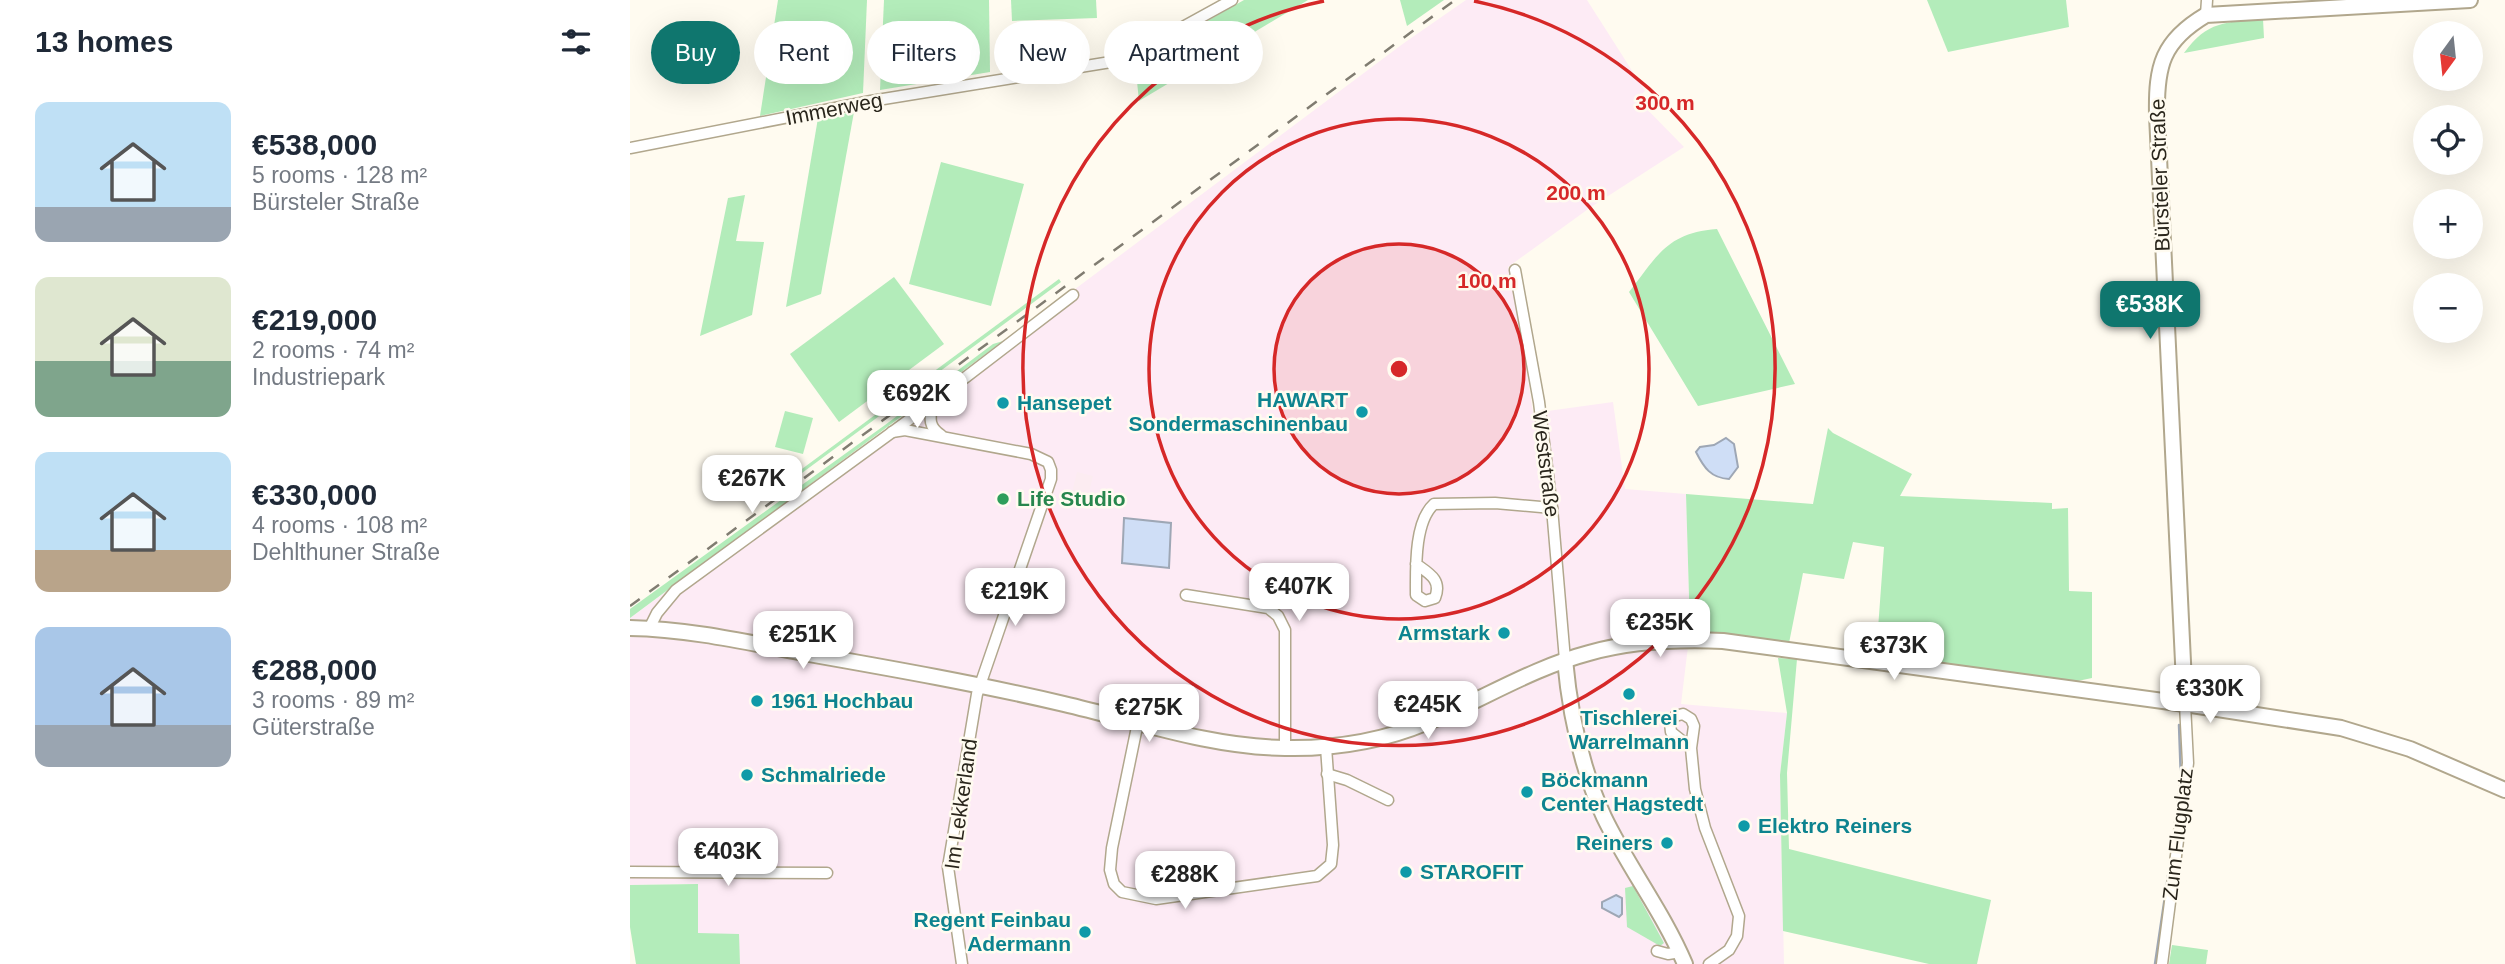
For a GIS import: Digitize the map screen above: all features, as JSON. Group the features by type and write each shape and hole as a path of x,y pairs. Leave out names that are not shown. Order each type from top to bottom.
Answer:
{"street":[{"name":"Immerweg","path":"630,148 871,101 1123,60 1232,0"},
{"name":"Bürsteler Straße","path":"2185,704 2157,83 2164,55 2179,34 2207,8 2470,0"},
{"name":"Weststraße","path":"1515,270 1539,402 1552,508 1565,660"},
{"path":"649,629 657,613 676,590 932,403 1073,295"},
{"path":"932,403 929,420 933,430 946,438"},
{"path":"892,432 905,430 946,438"},
{"name":"Im Lekkerland","path":"946,438 1042,457 1051,470 1051,479 979,686 948,867 962,964"},
{"path":"1416,564 1422,524 1427,511 1434,504 1495,503 1552,508"},
{"path":"1186,595 1268,608 1278,616 1285,630 1285,748"},
{"path":"630,628 734,640 979,686 1216,741 1285,748 1326,747 1388,736 1427,722 1513,681 1565,660 1627,645 1693,640 1723,641 2291,719 2361,733 2410,749 2505,790"},
{"path":"1565,660 1574,729 1585,770 1605,818 1682,958"},
{"name":"Zum Flugplatz","path":"2162,964 2188,763 2185,704"},
{"path":"1138,722 1112,848 1110,870 1114,884 1122,892 1156,899 1317,876 1331,864 1334,845 1326,747"},
{"path":"1690,748 1695,789 1705,828 1739,916 1737,936 1729,950 1709,964"},
{"path":"1327,774 1347,780 1388,800"},
{"path":"630,872 827,873"},
{"path":"1657,951 1682,958"}],"shaded area":[{"path":"1466,0 1587,0 1645,91 1637,99 1684,147 1591,207 1508,267 1517,305 1533,413 1613,402 1625,489 1686,494 1690,630 1681,704 1787,713 1780,775 1784,964 967,964 964,947 958,964 740,964 738,935 698,934 698,884 630,885 630,618 888,429 1404,43"},
{"path":"1077,472 1093,476 1088,496 1072,492"}],"green space":[{"path":"778,0 867,0 863,93 760,116 765,84 853,84 853,21 775,21"},
{"path":"884,0 989,0 990,72 980,74 980,21 883,21"},
{"path":"1011,0 1096,0 1097,18 1012,21"},
{"path":"1244,0 1308,0 1263,27 1263,21 1207,21"},
{"path":"1400,0 1444,0 1407,26"},
{"path":"1927,0 2066,0 2069,27 1948,52"},
{"path":"2263,19 2264,38 2184,53 2192,42 2218,25"},
{"path":"880,84 917,84 880,90"},
{"path":"1137,84 1167,84 1139,101"},
{"path":"854,112 821,294 786,307 818,118"},
{"path":"941,162 1024,184 991,306 909,284"},
{"path":"745,195 736,241 764,242 752,315 700,336 728,198"},
{"path":"1717,229 1795,384 1698,406 1629,292 1665,248 1686,235"},
{"path":"894,277 944,344 839,422 790,354"},
{"path":"1059,279 1061,282 768,498 764,497"},
{"path":"1003,341 630,618 630,609 993,344"},
{"path":"785,411 813,418 803,454 775,447"},
{"path":"1828,428 1912,474 1900,496 2052,503 2052,509 2068,508 2069,591 2092,592 2092,678 2068,683 1876,656 1884,547 1853,542 1844,579 1803,573 1789,643 1690,630 1686,494 1813,504"},
{"path":"1778,658 1797,659 1787,773 1789,849 1991,900 1977,964 1929,964 1783,931 1780,775 1787,713"},
{"path":"698,884 698,933 739,934 740,964 636,964 630,927 630,885"},
{"path":"1633,886 1664,943 1660,946 1627,927 1625,888"},
{"path":"2172,945 2208,950 2206,964 2169,964"}],"water":[{"path":"1726,438 1734,444 1738,467 1729,479 1717,477 1709,471 1696,452 1700,447 1714,445"},
{"path":"1124,518 1171,523 1169,568 1122,563"},
{"path":"1616,895 1622,898 1622,914 1619,917 1602,908 1602,902"}],"waterway":[{"path":"2179,725 2181,780"},
{"path":"2155,964 2176,822"}],"railway":[{"path":"630,606 1455,0"}],"place":[{"name":"Hansepet","path":"1003,403"},
{"name":"HAWART Sondermaschinenbau","path":"1362,412"},
{"name":"Life Studio","path":"1003,499"},
{"name":"Armstark","path":"1504,633"},
{"name":"Tischlerei Warrelmann","path":"1629,694"},
{"name":"1961 Hochbau","path":"757,701"},
{"name":"Schmalriede","path":"747,775"},
{"name":"Böckmann Center Hagstedt","path":"1527,792"},
{"name":"Elektro Reiners","path":"1744,826"},
{"name":"Reiners","path":"1667,843"},
{"name":"STAROFIT","path":"1406,872"},
{"name":"Regent Feinbau Adermann","path":"1085,932"}]}
